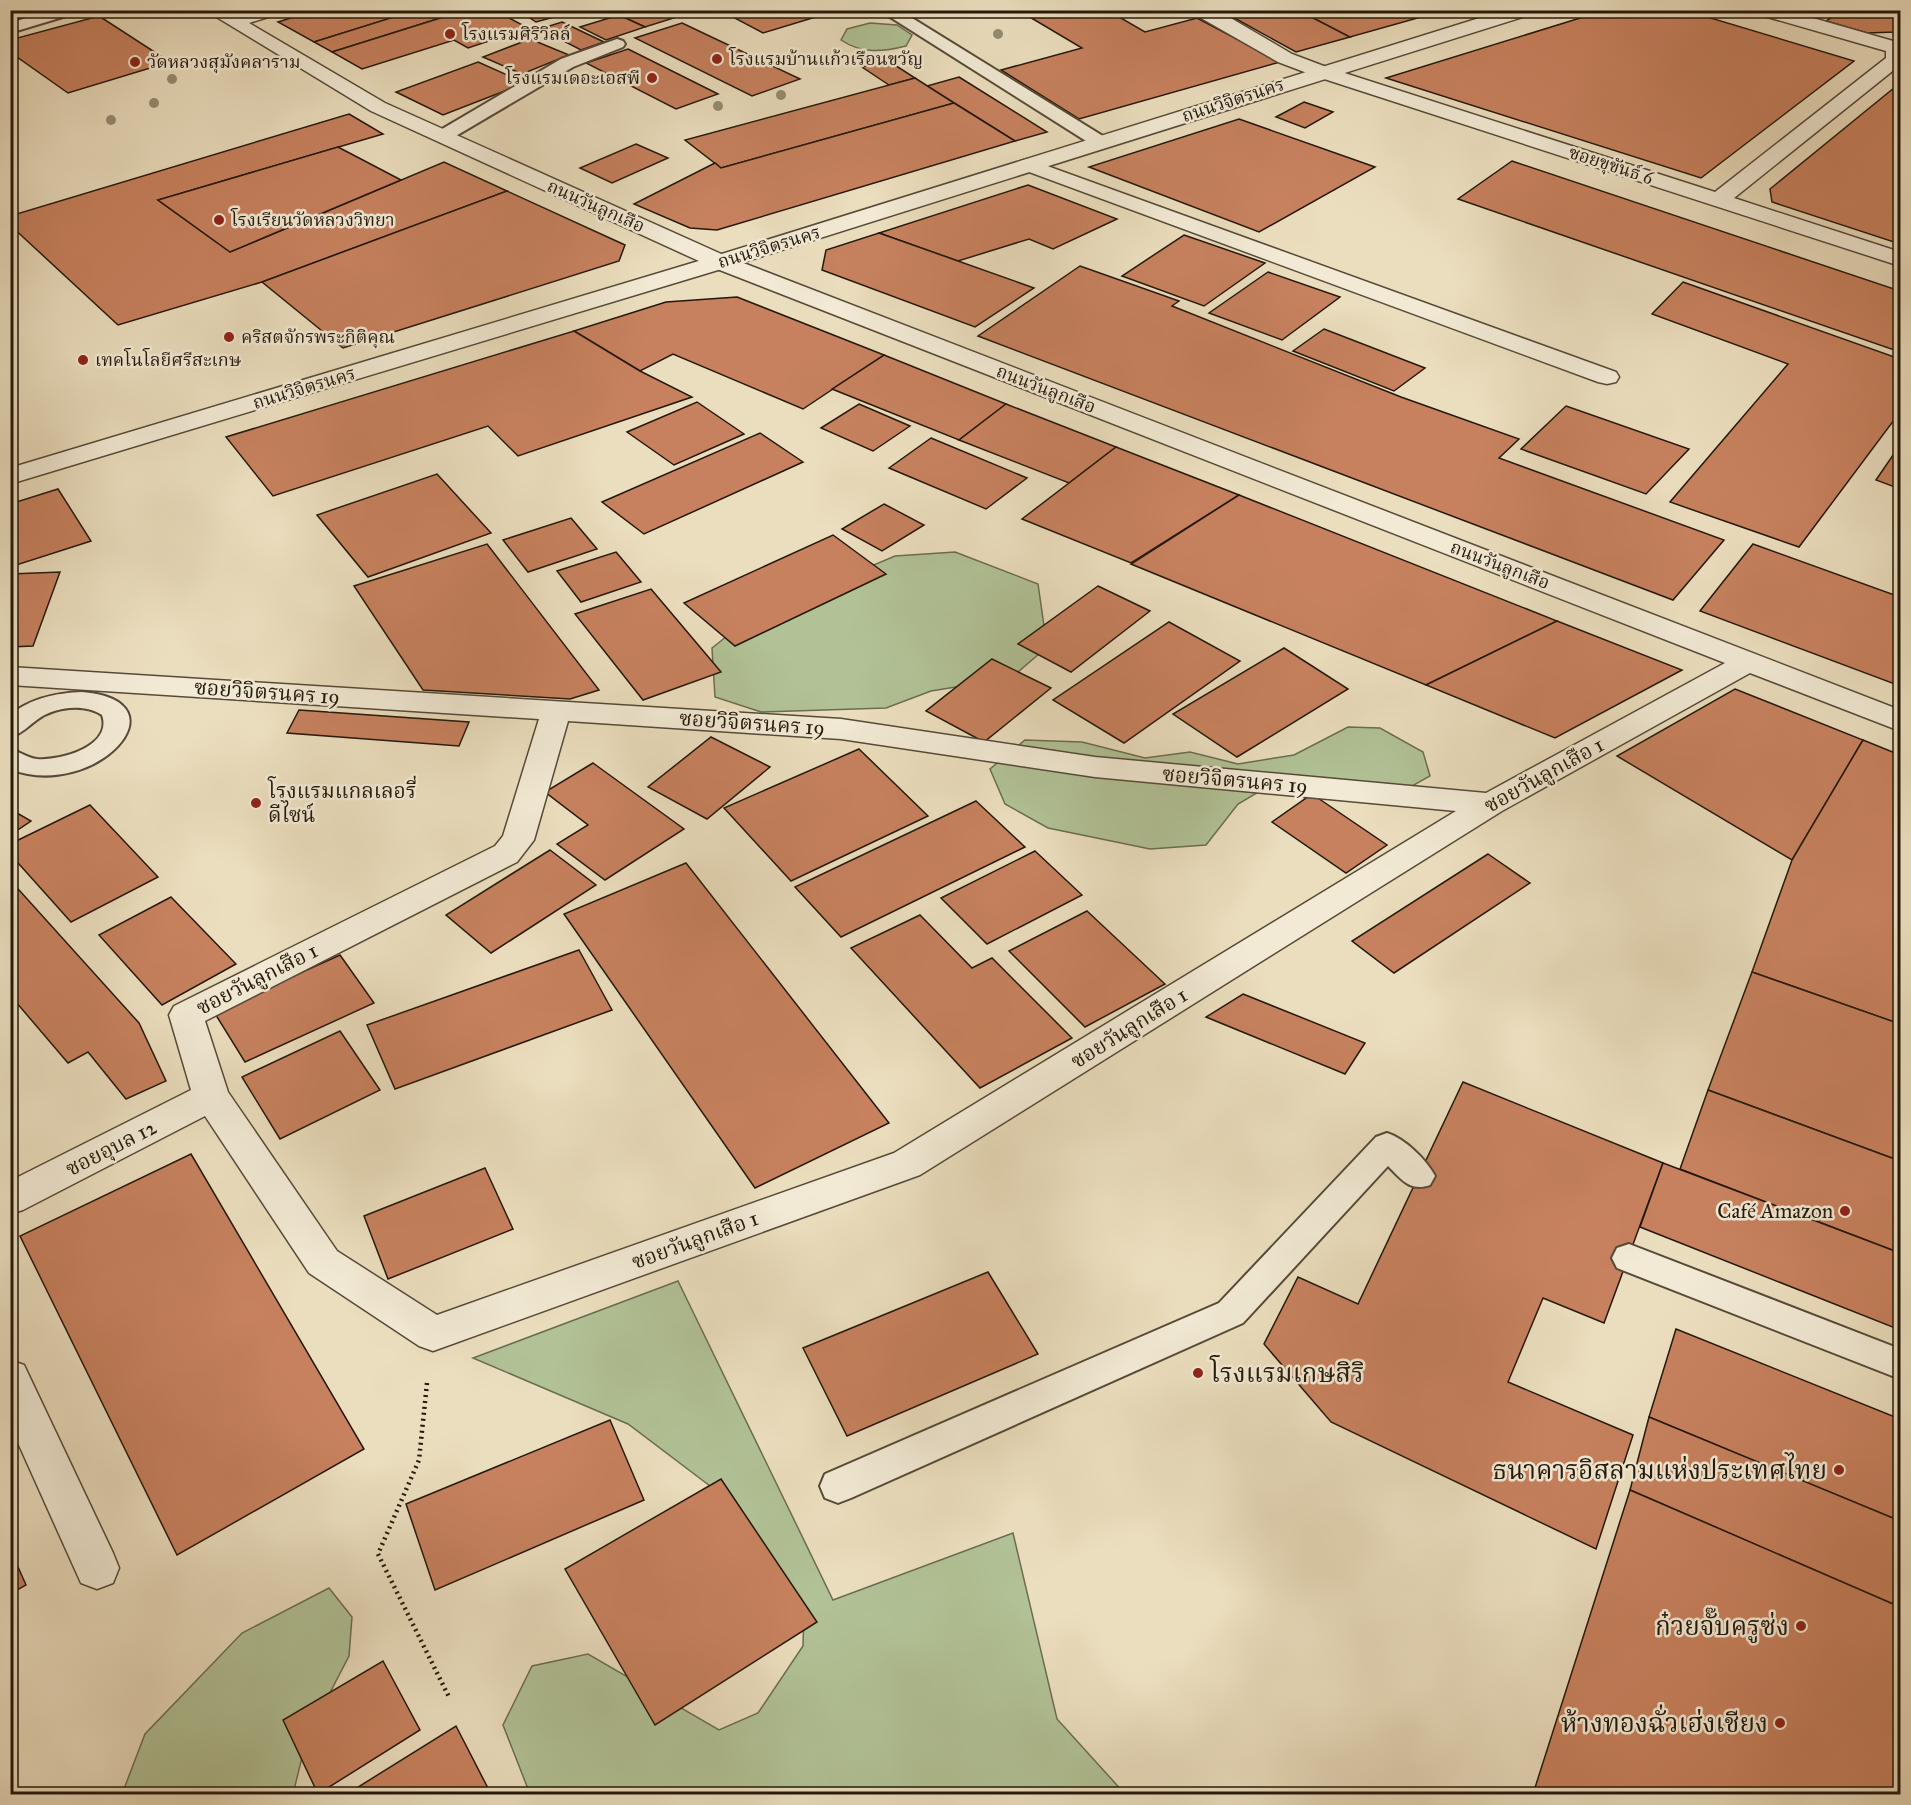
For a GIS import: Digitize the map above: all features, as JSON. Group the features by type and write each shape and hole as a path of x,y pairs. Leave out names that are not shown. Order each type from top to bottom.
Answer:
{"street":[{"path":"224,16 272,10"},
{"name":"ซอยขุขันธ์ 6","path":"1208,10 1207,14 1285,58 1322,72 1900,259"},
{"name":"ถนนวิจิตรนคร","path":"10,476 720,262 1526,10"},
{"path":"1718,200 1882,71 1895,60 1899,47 1763,10"},
{"name":"ถนนวันลูกเสือ","path":"224,16 378,107 720,262 1900,721"},
{"path":"1028,165 1607,377"},
{"name":"ซอยวันลูกเสือ 1","path":"556,711 518,840 506,854 186,1015 211,1096 323,1262 433,1334 907,1164 1491,804 1749,662"},
{"name":"ซอยวิจิตรนคร 19","path":"10,676 841,729 1095,767 1491,804"},
{"name":"ซอยอุบล 12","path":"10,1199 211,1096"},
{"path":"10,1378 97,1568"}],"lane":[{"path":"10,28 70,10"},
{"path":"887,10 1100,142"},
{"path":"443,136 567,63 617,44"},
{"path":"10,758 25,766 48,768 71,764 93,755 108,743 116,729 116,717 107,707 94,701 57,702 39,707 15,719"},
{"path":"838,1486 1231,1313 1387,1146 1419,1176"},
{"path":"1629,1258 1900,1364"}],"path":[{"path":"433,1334 419,1460 378,1554 448,1697"}],"green space":[{"path":"870,23 897,25 912,35 906,46 889,50 864,50 841,40 847,29"},
{"path":"955,552 1038,584 1047,647 1011,678 931,691 886,708 761,712 715,697 712,648 751,617 895,556"},
{"path":"1348,727 1380,728 1423,752 1430,776 1382,803 1265,788 1238,804 1206,845 1150,849 1048,828 1005,804 990,769 1025,740 1082,742 1145,758 1190,752 1238,764 1294,755"},
{"path":"678,1281 833,1600 1013,1533 1057,1719 1125,1794 530,1794 503,1725 532,1666 588,1654 719,1730 758,1713 803,1646 804,1605 710,1486 628,1424 473,1358"},
{"path":"329,1588 352,1617 349,1656 307,1737 294,1790 296,1794 122,1794 145,1734 242,1633"}],"building":[{"path":"316,10 388,10 398,16 314,42 278,22"},
{"path":"416,10 466,10 332,52 314,42"},
{"name":"โรงแรมศิริวิลล์","path":"466,10 494,10 528,28 468,48 454,40 362,69 332,52"},
{"path":"518,10 565,10 569,13 536,22"},
{"path":"631,10 674,10 683,15 645,27 619,15"},
{"path":"746,10 808,10 819,16 763,33 729,15"},
{"path":"1107,10 1145,32 1197,18 1280,62 1079,119 1001,70 1082,48 1028,16 1050,11"},
{"path":"1220,10 1298,10 1350,37 1296,52"},
{"path":"1298,10 1446,10 1350,37"},
{"path":"1606,10 1684,10 1854,61 1701,178 1386,78"},
{"path":"1843,10 1900,10 1900,28 1895,32 1867,33 1826,21"},
{"path":"619,15 645,27 606,40 580,27"},
{"path":"99,16 170,62 68,93 10,52 10,40"},
{"path":"562,22 604,42 581,50 540,29"},
{"name":"โรงแรมบ้านแก้วเรือนขวัญ","path":"682,23 800,79 752,96 635,38"},
{"path":"530,39 569,55 522,74 483,57"},
{"name":"โรงแรมเดอะเอสพี","path":"628,49 718,94 676,109 586,63"},
{"path":"887,60 915,78 889,85 862,67"},
{"path":"478,62 525,83 443,115 396,92"},
{"path":"959,77 1047,132 1015,141 927,86"},
{"path":"915,78 954,103 721,168 685,140"},
{"path":"1900,83 1900,244 1772,202 1770,189"},
{"path":"1304,102 1333,112 1305,128 1276,117"},
{"path":"954,103 1015,141 717,230 690,228 634,204 715,163 721,168"},
{"name":"โรงเรียนวัดหลวงวิทยา","path":"349,114 383,134 158,200 230,252 444,162 507,191 262,282 118,325 10,225 10,216"},
{"path":"1239,119 1375,167 1259,232 1089,167"},
{"path":"636,144 668,158 612,183 580,168"},
{"path":"338,147 401,180 230,252 158,200"},
{"path":"1512,161 1900,291 1900,352 1458,199"},
{"path":"1028,185 1117,219 1053,249 1029,239 958,261 879,233"},
{"path":"507,191 625,245 619,261 343,348 262,282"},
{"path":"879,233 1034,288 975,327 822,270 826,250"},
{"path":"1184,235 1265,263 1204,306 1122,276"},
{"path":"1080,266 1179,301 1172,306 1401,397 1519,439 1499,458 1724,540 1673,600 978,336"},
{"path":"1268,272 1340,297 1282,340 1209,313"},
{"path":"1683,282 1900,359 1900,412 1799,547 1670,502 1788,364 1652,314"},
{"path":"737,297 884,355 803,409 673,354 640,371 574,331 666,302"},
{"path":"1324,329 1425,368 1394,391 1293,351"},
{"path":"574,331 640,371 692,397 518,456 488,426 273,496 226,437"},
{"path":"884,355 1006,404 959,440 832,389"},
{"path":"697,402 744,434 674,465 627,432"},
{"path":"859,404 910,426 873,451 821,428"},
{"path":"1006,404 1116,447 1069,483 959,440"},
{"path":"1566,406 1689,449 1646,494 1521,449"},
{"path":"760,433 803,462 644,534 602,502"},
{"path":"931,438 1027,478 986,509 889,468"},
{"path":"1900,445 1900,489 1876,480"},
{"path":"1116,447 1239,495 1131,563 1022,519"},
{"path":"437,474 491,533 368,577 317,515"},
{"path":"58,489 91,541 10,567 10,504"},
{"path":"1239,495 1557,621 1426,685 1131,564"},
{"path":"884,504 924,525 882,551 842,529"},
{"path":"571,518 597,549 528,572 503,540"},
{"path":"833,535 886,574 735,646 684,603"},
{"path":"487,544 599,690 570,699 423,690 354,586"},
{"path":"1753,544 1900,597 1900,686 1700,611"},
{"path":"616,552 641,582 581,602 557,571"},
{"path":"60,572 33,646 10,647 10,574"},
{"path":"1098,586 1150,611 1071,672 1018,644"},
{"path":"651,589 721,672 643,700 575,614"},
{"path":"1557,621 1682,670 1555,738 1426,685"},
{"path":"1169,622 1240,661 1124,743 1053,700"},
{"path":"1284,648 1348,689 1237,757 1173,714"},
{"path":"992,659 1051,688 984,742 926,711"},
{"path":"1735,689 1863,740 1792,860 1617,756"},
{"path":"299,710 469,722 459,746 287,733"},
{"path":"711,737 770,767 707,819 648,787"},
{"path":"1863,740 1900,755 1900,1024 1752,972 1792,860"},
{"path":"859,749 928,816 791,881 724,808"},
{"path":"593,763 684,829 605,880 557,844 588,825 545,792"},
{"path":"1312,794 1387,845 1346,873 1272,822"},
{"path":"976,801 1025,847 841,937 795,887"},
{"path":"90,805 158,877 71,922 10,854 10,844"},
{"path":"10,809 31,821 10,835"},
{"path":"550,850 596,885 491,953 446,915"},
{"path":"1035,851 1082,895 987,944 941,898"},
{"path":"1488,854 1530,883 1394,973 1352,941"},
{"path":"686,863 889,1123 755,1188 564,914"},
{"path":"10,880 139,1023 166,1081 126,1099 88,1052 68,1063 10,995"},
{"path":"171,897 236,964 162,1005 99,935"},
{"path":"1087,911 1165,984 1085,1027 1009,951"},
{"path":"920,915 972,968 992,958 1072,1038 980,1088 851,948"},
{"path":"579,950 612,1010 395,1089 367,1025"},
{"path":"340,955 374,1003 245,1062 214,1012"},
{"path":"1752,972 1900,1024 1900,1161 1708,1090"},
{"path":"1243,994 1365,1043 1345,1074 1206,1017"},
{"path":"340,1031 380,1090 280,1139 242,1077"},
{"path":"1463,1082 1663,1163 1604,1323 1543,1298 1508,1382 1633,1435 1596,1549 1331,1422 1264,1344 1298,1277 1358,1304"},
{"name":"Café Amazon","path":"1708,1090 1900,1161 1900,1253 1680,1169"},
{"path":"191,1154 364,1449 177,1555 20,1236"},
{"path":"1663,1163 1900,1253 1900,1330 1640,1227"},
{"path":"485,1168 513,1229 388,1279 364,1216"},
{"path":"988,1272 1038,1354 847,1436 803,1348"},
{"name":"ธนาคารอิสลามแห่งประเทศไทย","path":"1676,1329 1900,1419 1900,1521 1649,1417"},
{"path":"1649,1417 1900,1521 1900,1607 1630,1490"},
{"path":"610,1420 644,1500 435,1590 406,1504"},
{"path":"721,1479 817,1622 655,1725 565,1569"},
{"path":"1630,1490 1900,1607 1900,1794 1533,1794"},
{"path":"10,1549 26,1585 10,1594"},
{"path":"383,1661 420,1730 318,1794 283,1720"},
{"path":"456,1726 491,1794 347,1794"}],"place":[{"name":"โรงแรมศิริวิลล์","path":"450,34"},
{"name":"โรงแรมบ้านแก้วเรือนขวัญ","path":"717,59"},
{"name":"วัดหลวงสุมังคลาราม","path":"135,62"},
{"name":"โรงแรมเดอะเอสพี","path":"652,78"},
{"name":"โรงเรียนวัดหลวงวิทยา","path":"219,220"},
{"name":"คริสตจักรพระกิติคุณ","path":"229,337"},
{"name":"เทคโนโลยีศรีสะเกษ","path":"83,360"},
{"name":"โรงแรมแกลเลอรี่ ดีไซน์","path":"256,803"},
{"name":"Café Amazon","path":"1845,1211"},
{"name":"โรงแรมเกษสิริ","path":"1198,1373"},
{"name":"ธนาคารอิสลามแห่งประเทศไทย","path":"1839,1470"},
{"name":"ก๋วยจั๊บครูซ่ง","path":"1801,1626"},
{"name":"ห้างทองฉั่วเฮ่งเชียง","path":"1780,1723"}]}
